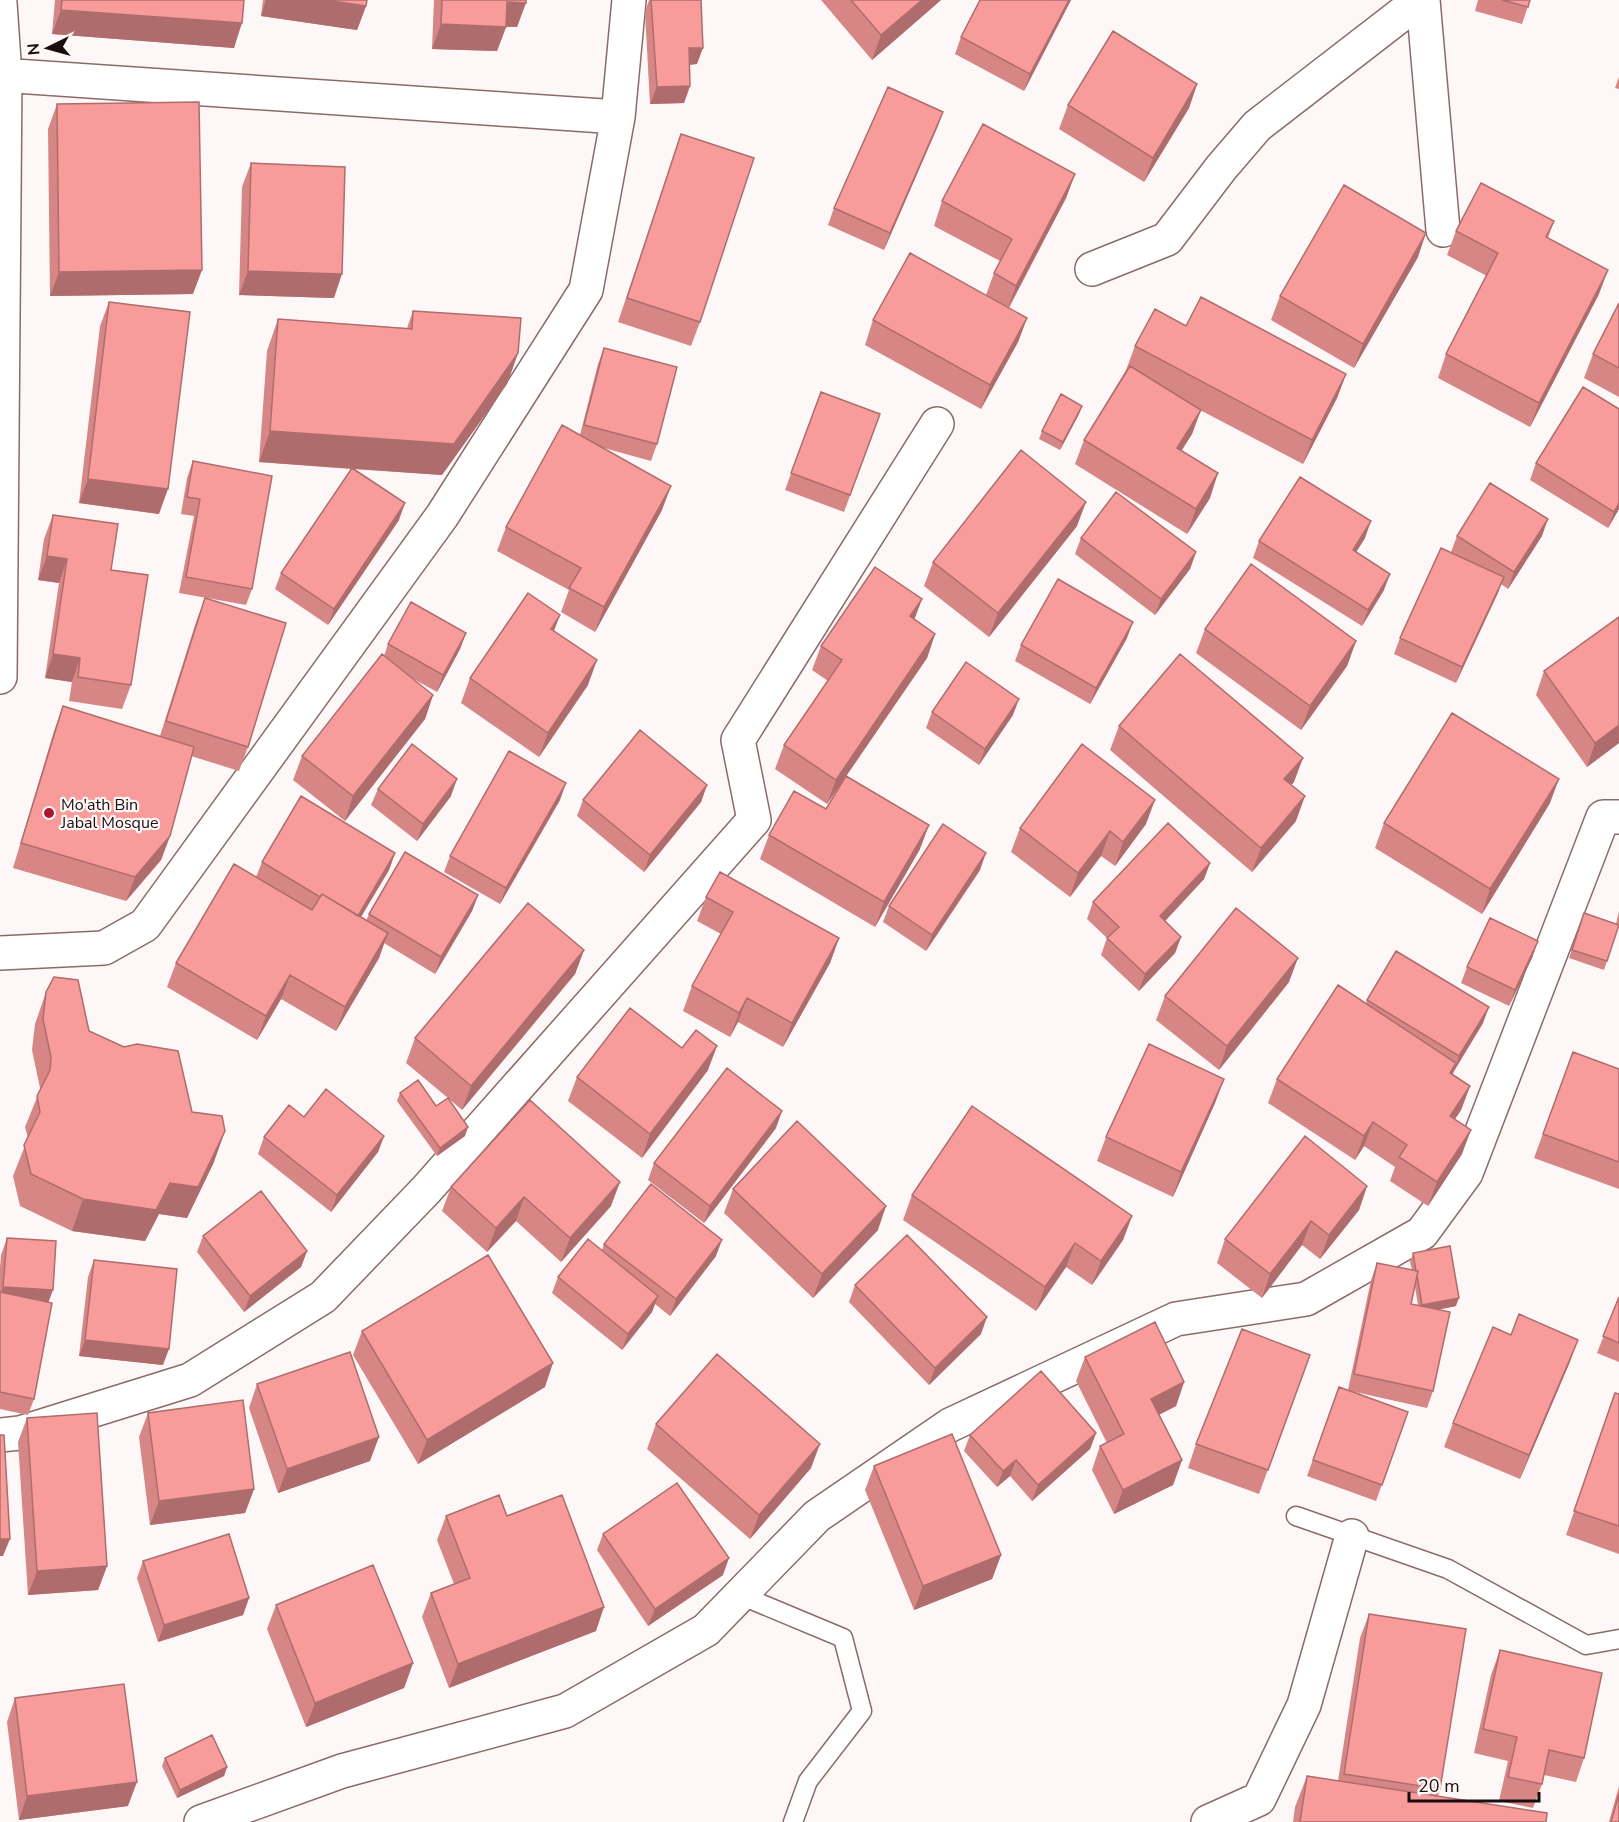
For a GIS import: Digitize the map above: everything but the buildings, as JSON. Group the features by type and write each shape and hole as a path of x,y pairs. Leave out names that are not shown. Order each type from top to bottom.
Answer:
{"street":[{"path":"0,953 104,948 145,925 442,516 586,290 618,117 629,0"},
{"path":"1422,0 1443,230"},
{"path":"1092,268 1167,239 1221,168 1257,126 1422,0"},
{"path":"0,3 2,76 0,677"},
{"path":"2,76 618,117"},
{"path":"0,1436 20,1433 190,1380 323,1297 426,1190 754,820 738,740 937,424"},
{"path":"201,1822 342,1771 565,1711 706,1630 817,1516 950,1425 1176,1319 1306,1299 1422,1233 1466,1173 1602,817 1619,817"},
{"path":"1208,1822 1259,1798 1304,1705 1352,1536"}],"lane":[{"path":"1296,1516 1448,1569 1586,1645 1619,1640"},
{"path":"740,1595 843,1638 862,1710 808,1781 793,1822"}],"place":[{"name":"Mo'ath Bin Jabal Mosque","path":"49,813"}]}
